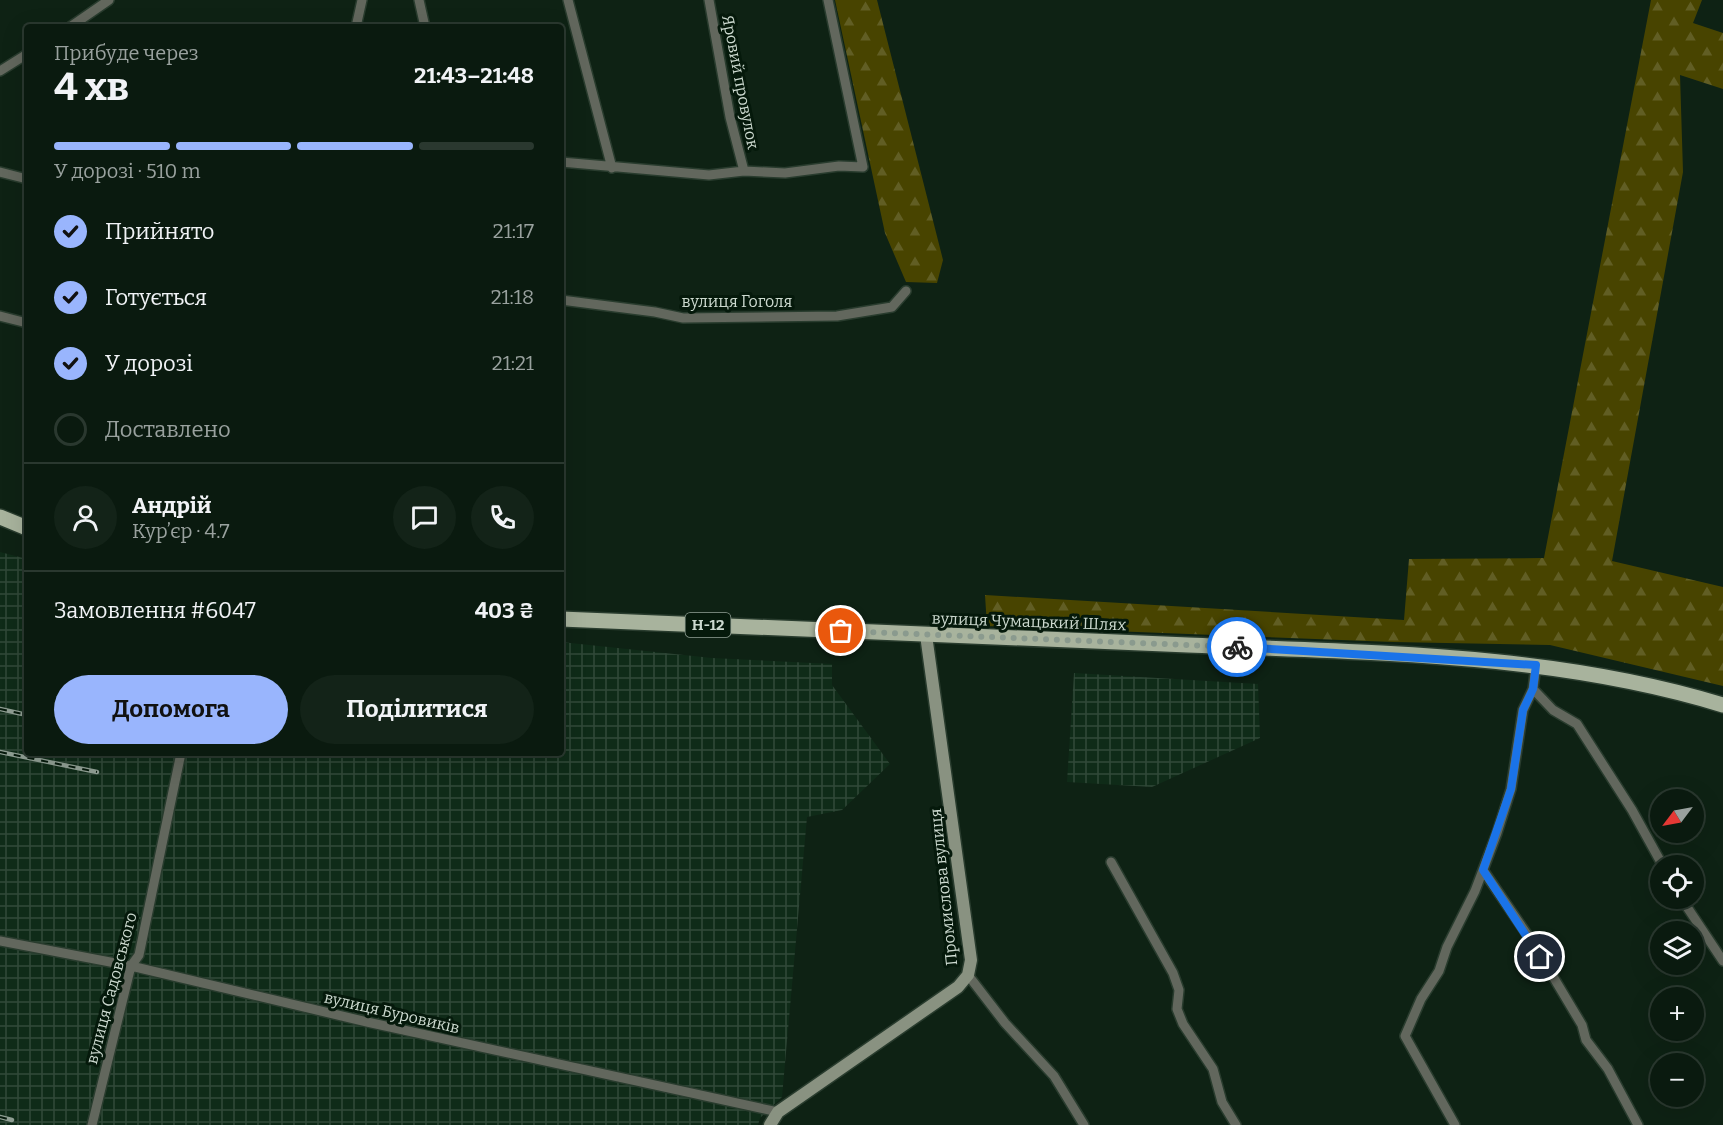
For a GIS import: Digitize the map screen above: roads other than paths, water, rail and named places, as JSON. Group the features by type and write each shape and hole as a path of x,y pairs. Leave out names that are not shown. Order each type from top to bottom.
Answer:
{"main road":[{"path":"0,516 24,527"},
{"path":"0,528 24,528"},
{"name":"вулиця Чумацький Шлях","path":"564,618 1355,652 1496,661 1591,672 1687,694 1723,705"}],"street":[{"path":"74,24 109,0"},
{"path":"357,24 362,0"},
{"path":"418,0 424,24"},
{"path":"568,0 612,168"},
{"name":"Яровий провулок","path":"709,0 730,117 744,171"},
{"path":"564,162 709,176 744,171 785,173 839,166 863,168 828,0"},
{"path":"0,71 24,56"},
{"path":"0,172 24,178"},
{"name":"вулиця Гоголя","path":"564,300 655,312 683,318 837,316 892,307 906,291"},
{"path":"0,316 24,322"},
{"name":"Промислова вулиця","path":"778,1112 958,987 968,975 971,960 927,634"},
{"path":"1455,1125 1405,1036 1421,999 1439,971 1483,870 1511,789 1523,710 1533,689 1536,665"},
{"path":"1533,689 1553,710 1577,724 1632,810 1657,855"},
{"name":"вулиця Садовського","path":"92,1125 131,966 139,955 180,756"},
{"path":"1111,862 1173,973 1179,990 1177,1009 1183,1024 1213,1069 1222,1102 1236,1125"},
{"path":"1483,870 1533,944 1582,1025 1586,1040 1608,1069 1638,1125"},
{"path":"1688,909 1723,961"},
{"name":"вулиця Буровиків","path":"0,941 131,966 368,1022 778,1112"},
{"path":"968,975 1013,1032 1054,1076 1084,1125"},
{"path":"770,1125 778,1112"}],"railway":[{"path":"0,709 24,714"},
{"path":"0,752 97,772"},
{"path":"0,1117 12,1120"}]}
